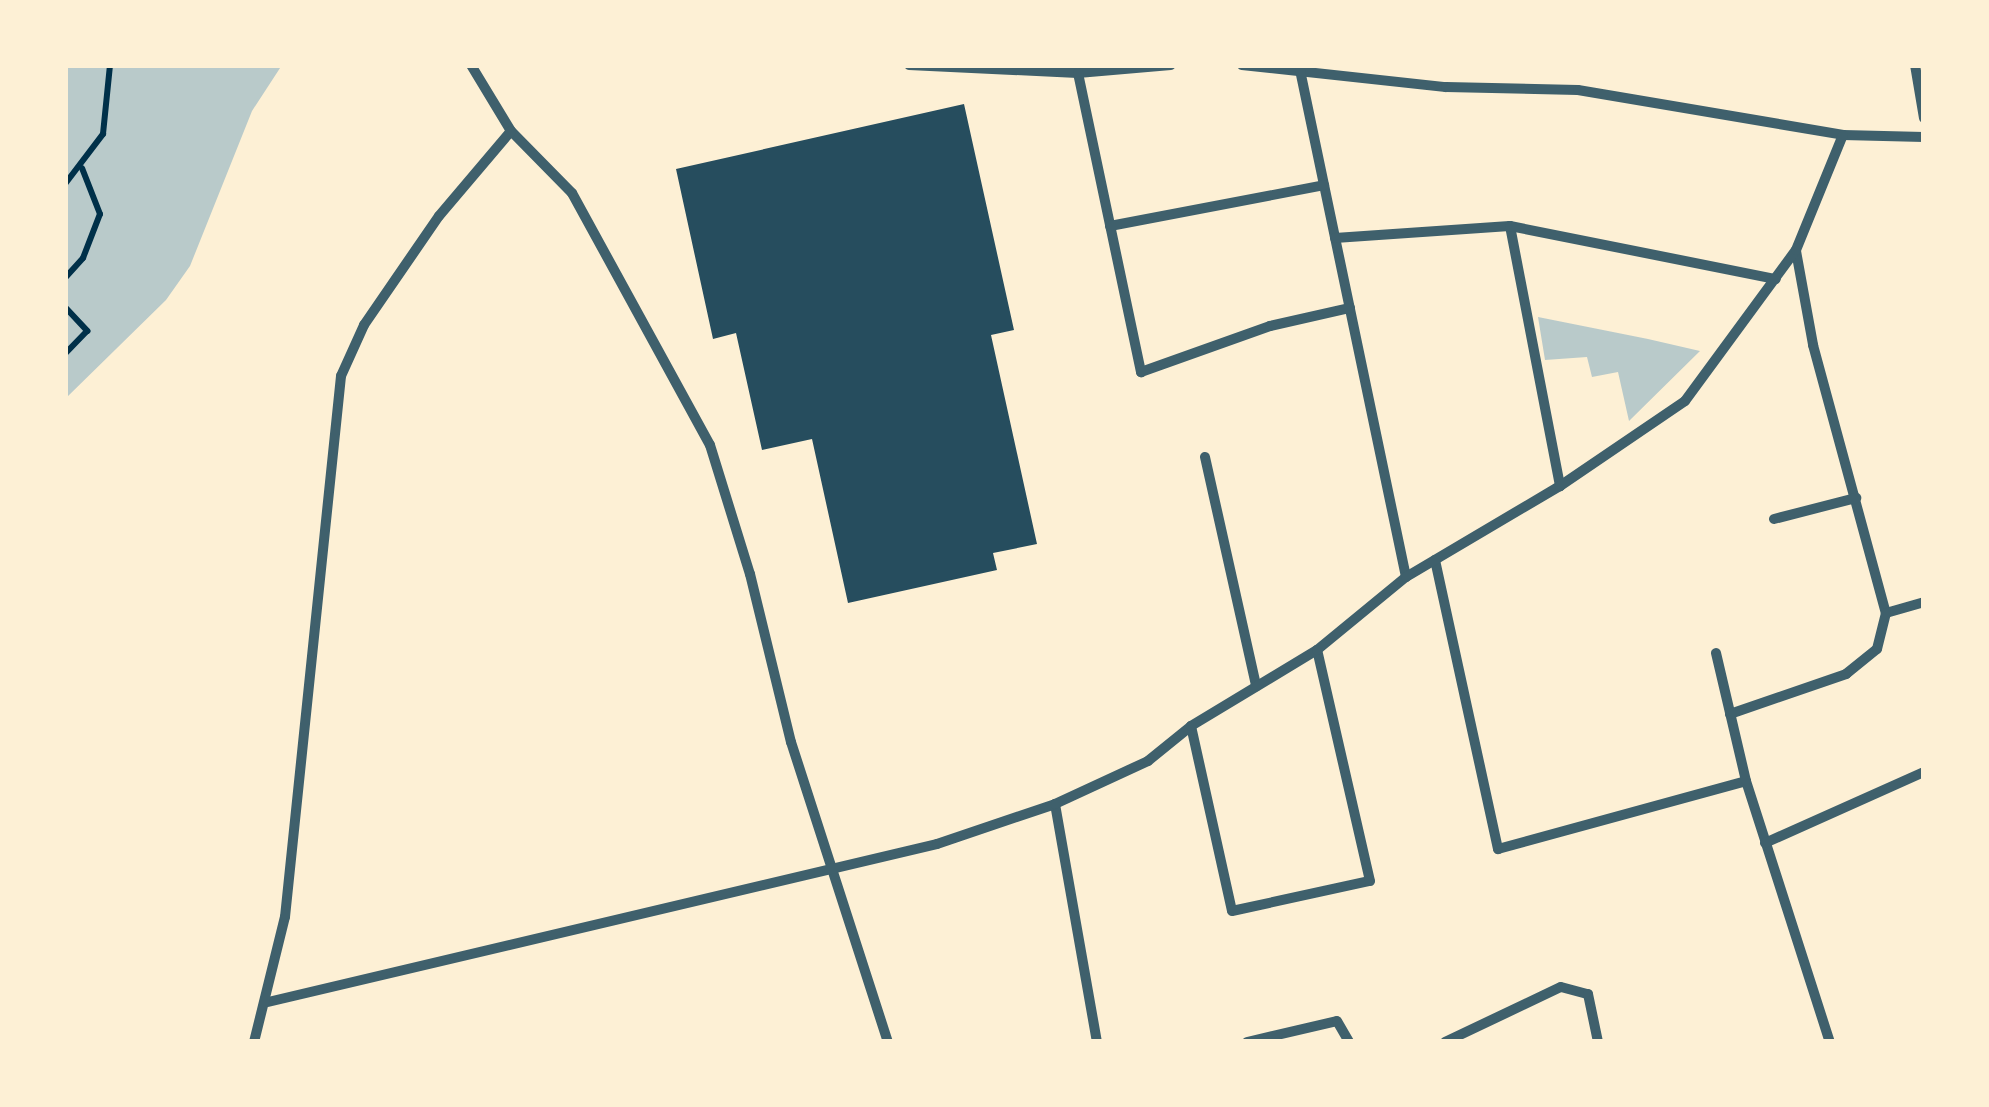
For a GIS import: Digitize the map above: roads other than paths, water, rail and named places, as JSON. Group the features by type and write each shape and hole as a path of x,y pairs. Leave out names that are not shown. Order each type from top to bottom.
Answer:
{"street":[{"path":"472,65 511,132 572,193 710,445 831,870 888,1042"},
{"path":"917,66 1078,73 1171,65"},
{"path":"1242,65 1446,86 1578,90 1844,135 1924,137"},
{"path":"1915,65 1924,118"},
{"path":"1300,70 1406,577"},
{"path":"1078,73 1140,372 1270,326 1350,308"},
{"path":"254,1042 268,1002 286,917 315,670 342,376 364,325 440,216 511,132"},
{"path":"268,1002 831,870 1056,804 1148,761 1191,726 1318,650 1406,577 1560,486 1684,402 1796,250 1844,135"},
{"path":"1110,226 1324,185"},
{"path":"1335,238 1510,226 1776,278"},
{"path":"1510,226 1560,486"},
{"path":"1730,714 1846,674 1877,649 1886,613 1813,345 1796,250"},
{"path":"1204,457 1256,686"},
{"path":"1774,519 1856,498"},
{"path":"1435,560 1498,849 1746,781"},
{"path":"1886,613 1924,602"},
{"path":"1191,726 1232,911 1370,881 1318,650"},
{"path":"1716,653 1746,781 1830,1042"},
{"path":"1765,843 1924,772"},
{"path":"1056,804 1097,1042"},
{"path":"1445,1042 1561,987 1588,994 1598,1042"},
{"path":"1247,1042 1338,1021 1349,1042"}]}
